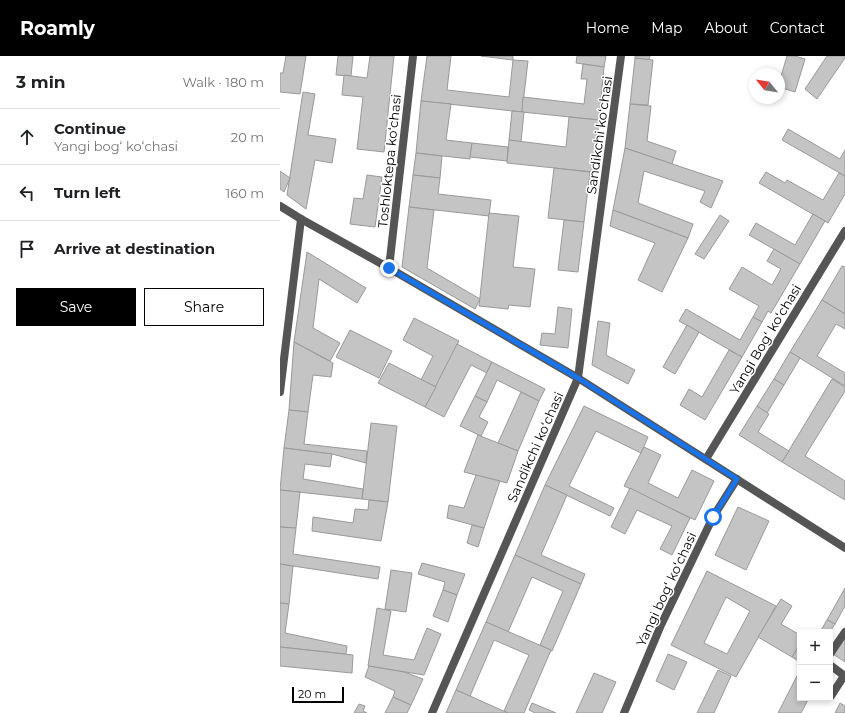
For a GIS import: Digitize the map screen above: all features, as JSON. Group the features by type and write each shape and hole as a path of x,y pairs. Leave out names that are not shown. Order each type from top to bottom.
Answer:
{"street":[{"name":"Toshloktepa koʻchasi","path":"389,268 412,56"},
{"name":"Sandikchi koʻchasi","path":"432,713 578,378 621,56"},
{"path":"280,206 578,378 845,548"},
{"path":"280,392 302,219"},
{"name":"Yangi Bogʻ koʻchasi","path":"706,459 842,243 845,231"},
{"name":"Yangi bogʻ koʻchasi","path":"624,713 661,625 713,517 737,479"},
{"path":"833,650 845,632"},
{"path":"833,667 844,676 833,693"}],"building":[{"path":"286,56 306,56 300,94 280,92 280,73 283,73"},
{"path":"338,56 353,56 351,76 336,75"},
{"path":"370,56 394,56 384,152 357,149 363,97 342,95 344,75 367,78"},
{"path":"427,56 451,56 447,90 509,97 513,60 528,61 522,112 421,101"},
{"path":"481,56 513,56 513,60"},
{"path":"577,56 606,56 604,67 576,63"},
{"path":"635,56 650,56 649,60 635,58"},
{"path":"787,56 795,56 805,59 795,92 785,89 785,68 783,68"},
{"path":"827,56 845,56 845,58 817,99 805,89"},
{"path":"635,58 653,60 648,105 630,104"},
{"path":"583,64 604,67 599,120 522,112 523,97 584,104 587,79 581,79"},
{"path":"303,92 315,94 308,135 336,139 332,163 315,160 306,209 287,195"},
{"path":"421,101 451,104 446,140 472,143 470,159 416,153"},
{"path":"630,104 651,106 647,141 676,151 672,164 625,148"},
{"path":"512,111 524,112 521,142 509,140"},
{"path":"569,117 599,120 593,172 507,163 509,140 566,147"},
{"path":"788,129 840,159 845,150 845,176 782,140"},
{"path":"472,143 508,147 507,161 470,157"},
{"path":"625,148 723,181 711,208 700,202 705,191 644,171 638,203 693,224 688,238 613,210"},
{"path":"416,153 442,156 440,178 413,175"},
{"path":"554,168 590,172 584,222 548,218"},
{"path":"280,171 290,178 284,192 280,189"},
{"path":"766,172 785,183 787,180 823,200 839,173 845,176 845,194 828,223 759,183"},
{"path":"367,175 382,177 375,227 350,224 354,198 363,199"},
{"path":"413,175 440,178 438,194 491,200 489,216 409,207"},
{"path":"409,207 434,210 427,268 480,299 475,309 402,267"},
{"path":"613,210 688,238 662,292 638,280 655,243 610,226"},
{"path":"489,213 519,216 513,267 535,269 530,307 509,305 508,309 479,306"},
{"path":"813,214 825,221 800,264 749,235 756,223 795,245"},
{"path":"720,215 729,221 704,259 695,254"},
{"path":"564,220 584,222 578,272 558,270"},
{"path":"774,249 800,264 771,313 768,311 762,322 753,317 759,306 729,289 742,267 772,285 781,269 767,261"},
{"path":"307,252 366,288 357,303 319,279 313,328 340,343 330,361 294,342"},
{"path":"842,266 845,267 845,314 822,300"},
{"path":"822,300 845,314 845,329 836,324 817,356 845,373 845,386 790,352"},
{"path":"558,307 572,309 568,348 540,345 542,333 555,334"},
{"path":"686,309 740,340 753,317 762,322 742,357 679,321"},
{"path":"414,318 459,341 436,387 421,380 433,356 403,340"},
{"path":"598,321 610,323 606,355 635,370 628,384 592,365"},
{"path":"687,325 699,332 675,374 663,367"},
{"path":"350,330 392,351 379,378 336,357"},
{"path":"294,342 333,363 331,377 313,375 308,412 289,410"},
{"path":"457,344 492,362 487,373 471,365 444,417 425,407"},
{"path":"729,350 742,357 705,420 680,405 689,389 702,397"},
{"path":"790,352 800,358 784,385 774,379"},
{"path":"492,362 545,389 539,401 497,380 487,402 475,396"},
{"path":"389,363 436,387 425,407 378,383"},
{"path":"774,379 784,385 767,413 757,406"},
{"path":"832,379 845,387 845,391 805,456 845,481 845,500 782,462"},
{"path":"521,392 539,401 518,451 498,443"},
{"path":"475,396 487,402 479,417 488,422 481,436 460,426"},
{"path":"584,406 648,437 641,453 596,431 569,486 614,508 610,516 545,485"},
{"path":"757,406 769,414 758,432 789,451 782,462 739,435"},
{"path":"289,410 308,412 304,444 367,451 366,463 332,454 284,448"},
{"path":"371,423 397,426 388,502 362,499"},
{"path":"478,435 518,451 507,483 464,472"},
{"path":"644,447 661,455 648,483 678,498 692,470 714,481 695,520 624,486"},
{"path":"284,448 332,454 330,467 305,464 303,479 363,489 362,499 280,490"},
{"path":"476,475 500,481 484,528 447,518 449,505 464,508"},
{"path":"545,485 567,495 541,555 585,574 581,584 515,555"},
{"path":"630,488 690,518 672,555 660,549 672,526 637,510 625,534 611,527"},
{"path":"280,490 300,492 296,528 280,527"},
{"path":"369,500 388,502 381,541 312,531 313,517 353,523 355,509 368,510"},
{"path":"738,507 769,521 746,570 715,555"},
{"path":"472,525 484,528 478,547 467,543"},
{"path":"280,527 296,528 293,554 380,567 378,579 280,564"},
{"path":"515,555 581,584 552,651 540,645 563,591 532,577 508,632 486,622"},
{"path":"422,563 465,574 457,595 443,590 445,582 418,574"},
{"path":"280,564 293,566 289,604 280,603"},
{"path":"391,570 412,573 406,612 385,609"},
{"path":"707,571 776,606 736,677 671,645","holes":["726,597 750,611 727,654 704,643"]},
{"path":"845,588 845,606 835,624 827,620"},
{"path":"443,590 457,595 448,622 433,616"},
{"path":"781,599 792,606 781,624 797,633 797,649 792,657 758,637"},
{"path":"280,603 289,604 285,633 347,646 346,654 280,647"},
{"path":"377,608 391,611 383,655 414,660 427,628 441,634 424,675 368,666"},
{"path":"827,620 835,624 832,629 822,629"},
{"path":"486,622 551,650 524,713 508,713 504,711 529,655 494,640 470,696 456,690"},
{"path":"845,637 845,662 833,654"},
{"path":"280,647 353,655 352,673 280,666"},
{"path":"797,649 797,660 792,657"},
{"path":"668,654 687,662 674,690 656,681"},
{"path":"369,666 404,672 423,679 411,705 393,697 395,691 365,677"},
{"path":"718,670 731,676 714,713 697,713"},
{"path":"594,673 616,682 602,713 576,713"},
{"path":"797,676 797,701 807,701 801,713 778,713"},
{"path":"456,690 470,696 508,713 446,713"},
{"path":"393,697 411,705 407,713 385,713"},
{"path":"532,703 556,713 535,713 529,710"},
{"path":"840,703 845,706 845,713 835,713"},
{"path":"359,704 365,706 363,711 367,713 354,713"}],"route":[{"path":"389,268 578,378 737,479 713,517"}]}
